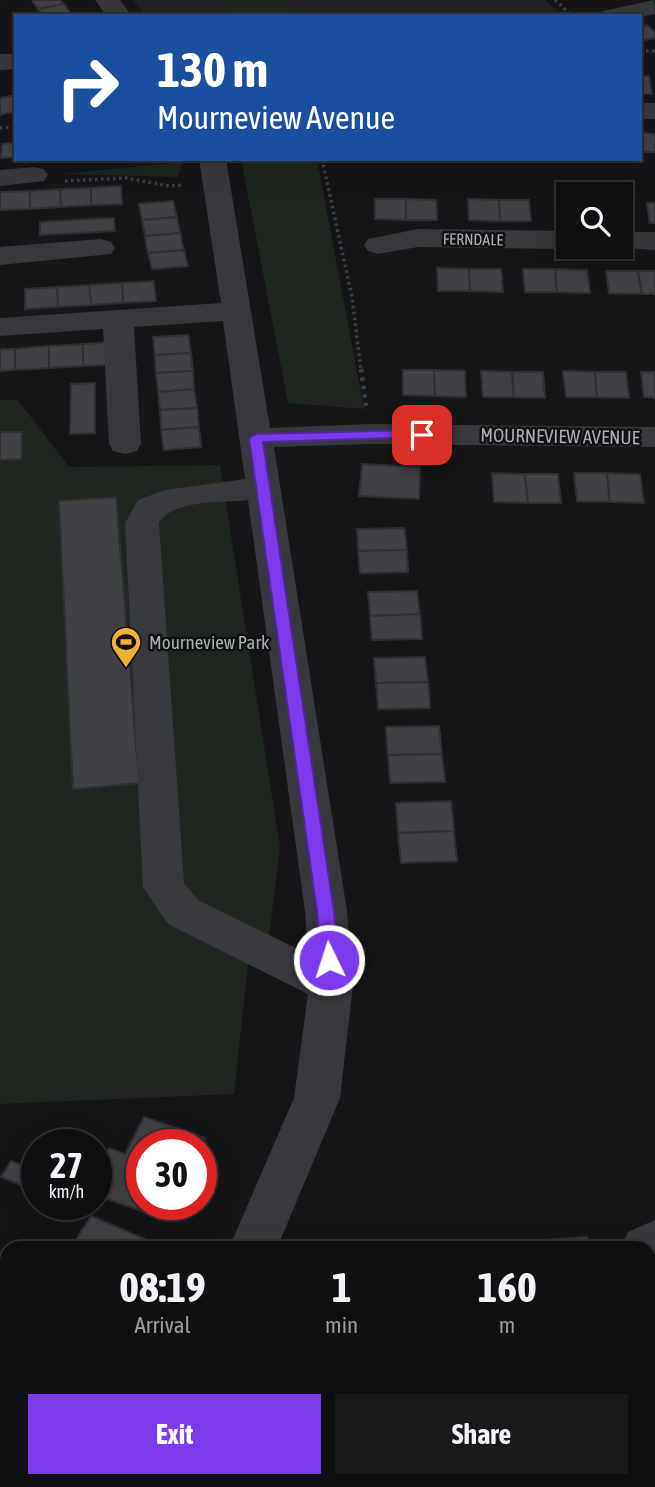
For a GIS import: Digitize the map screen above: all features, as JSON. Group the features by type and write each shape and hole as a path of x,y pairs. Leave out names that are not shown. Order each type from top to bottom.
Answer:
{"street":[{"path":"107,0 118,14"},
{"path":"622,14 655,7"},
{"path":"215,171 326,911 331,985 317,1098 256,1241"},
{"path":"0,178 34,176"},
{"name":"FERNDALE","path":"378,245 418,238 556,240"},
{"path":"633,241 655,241"},
{"path":"0,256 101,248"},
{"path":"0,327 237,311"},
{"path":"118,319 125,444"},
{"name":"MOURNEVIEW AVENUE","path":"256,438 370,434 655,438"},
{"path":"262,488 177,497 150,508 142,523 164,887 183,912 331,985"}],"path":[{"path":"555,0 570,14"},
{"path":"322,161 352,297 370,434"},
{"path":"34,176 51,182 126,178 169,186 215,171"}],"shaded area":[{"path":"133,0 545,0 560,14 144,14"},
{"path":"227,0 289,0 291,14 227,14"},
{"path":"241,161 317,161 364,409 288,403"},
{"path":"183,162 178,177 61,174"},
{"name":"Mourneview Park","path":"0,400 18,400 69,467 220,465 280,847 269,937 248,965 234,1094 0,1104"}],"building":[{"path":"32,0 60,0 64,4 38,9"},
{"path":"64,4 71,14 42,14 38,9"},
{"path":"647,25 655,32 655,38 642,41 642,26"},
{"path":"642,76 649,76 652,94 642,94"},
{"path":"14,95 14,112 0,115 0,98"},
{"path":"642,133 655,134 655,152 642,152"},
{"path":"14,143 14,157 1,158 2,144"},
{"path":"121,186 122,204 91,205 91,188"},
{"path":"91,188 91,205 61,207 60,189"},
{"path":"60,189 61,207 30,209 30,191"},
{"path":"30,191 30,209 0,210 0,192"},
{"path":"375,199 406,199 406,220 375,219"},
{"path":"406,199 436,200 437,220 406,220"},
{"path":"468,199 499,200 500,221 469,220"},
{"path":"499,200 529,200 531,221 500,221"},
{"path":"173,201 177,217 142,220 139,204"},
{"path":"647,203 655,203 655,223 650,223"},
{"path":"177,217 180,233 145,236 142,220"},
{"path":"114,218 115,231 40,235 40,222"},
{"path":"180,233 184,250 148,253 145,236"},
{"path":"184,250 188,266 152,269 148,253"},
{"path":"437,268 469,269 470,291 438,291"},
{"path":"469,269 501,269 503,292 470,291"},
{"path":"523,269 555,269 557,292 525,292"},
{"path":"555,269 587,270 590,293 557,292"},
{"path":"606,271 638,271 642,294 609,293"},
{"path":"638,271 655,271 655,294 642,294"},
{"path":"154,281 156,301 123,303 122,283"},
{"path":"122,283 123,303 91,305 89,285"},
{"path":"89,285 91,305 58,307 57,287"},
{"path":"57,287 58,307 25,309 25,289"},
{"path":"188,335 191,353 155,355 153,337"},
{"path":"116,342 118,364 83,366 83,344"},
{"path":"83,344 83,366 49,368 49,346"},
{"path":"49,346 49,368 15,370 15,349"},
{"path":"0,349 15,349 15,370 0,371"},
{"path":"191,353 193,371 156,373 155,355"},
{"path":"403,370 434,370 435,396 403,395"},
{"path":"434,370 465,371 466,397 435,396"},
{"path":"193,371 194,389 158,392 156,373"},
{"path":"481,371 512,372 514,397 483,397"},
{"path":"563,371 595,372 597,397 566,397"},
{"path":"512,372 543,372 545,398 514,397"},
{"path":"595,372 626,372 629,398 597,397"},
{"path":"641,372 655,372 655,398 644,397"},
{"path":"95,383 95,433 70,434 71,384"},
{"path":"194,389 197,408 160,410 158,392"},
{"path":"197,408 199,427 161,430 160,410"},
{"path":"199,427 201,447 164,450 161,430"},
{"path":"0,432 22,432 21,459 0,460"},
{"path":"362,464 420,467 419,499 359,496"},
{"path":"492,473 525,474 528,503 494,502"},
{"path":"574,473 607,473 610,502 577,501"},
{"path":"607,473 640,474 644,503 610,502"},
{"path":"525,474 558,474 561,503 528,503"},
{"path":"116,497 139,783 73,789 59,501"},
{"path":"404,528 407,550 358,551 357,529"},
{"path":"407,550 408,572 360,573 358,551"},
{"path":"417,591 420,614 370,616 368,592"},
{"path":"420,614 422,639 372,640 370,616"},
{"path":"425,657 428,682 376,683 374,658"},
{"path":"428,682 430,708 378,709 376,683"},
{"path":"439,726 442,754 388,755 386,727"},
{"path":"442,754 445,782 390,783 388,755"},
{"path":"451,801 454,831 398,833 396,803"},
{"path":"454,831 457,861 401,863 398,833"},
{"path":"144,1117 179,1129 138,1129"},
{"path":"112,1149 125,1154 126,1152 126,1206 112,1201"},
{"path":"11,1161 21,1165 21,1185 1,1177"},
{"path":"88,1220 100,1220 150,1241 75,1241"},
{"path":"587,1237 588,1241 531,1241"}],"place":[{"name":"Mourneview Park","path":"126,669"}],"route":[{"path":"329,960 326,911 256,438 422,435"}]}
